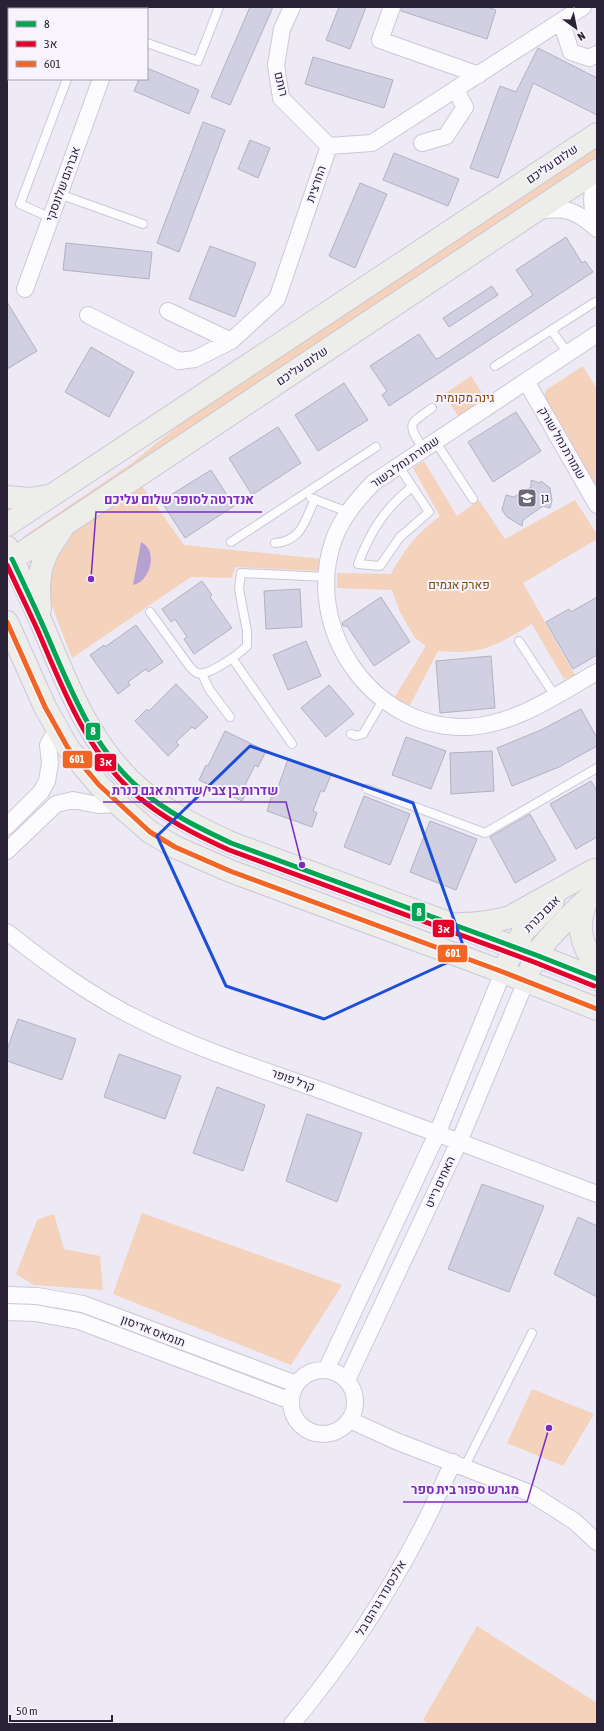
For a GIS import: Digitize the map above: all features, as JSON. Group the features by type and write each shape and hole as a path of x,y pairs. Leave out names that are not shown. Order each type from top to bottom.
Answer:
{"main road":[{"name":"שלום עליכם","path":"7,524 597,134"},
{"name":"שלום עליכם","path":"9,556 68,522 597,170"},
{"path":"7,497 30,499 53,495"},
{"path":"41,622 38,584 40,571 44,558 51,544 68,522"},
{"path":"9,556 41,622 68,683 95,736 128,778 150,798 170,812 200,829 231,843 536,955 597,979"},
{"path":"7,622 22,657 57,729 82,766 118,804 150,832 175,847 204,860 503,972 597,1009"},
{"path":"7,637 22,657"},
{"path":"448,923 474,924 495,922 510,917 595,869"},
{"name":"אגם כנרת","path":"503,972 523,932 544,909 595,869"},
{"path":"592,896 581,914 582,938 586,950 597,966"},
{"name":"אגם כנרת","path":"526,981 536,955 550,938 592,896"}],"street":[{"name":"רותם","path":"292,7 282,29 276,66 281,98 329,146"},
{"path":"392,7 380,40 478,75"},
{"path":"329,146 372,143 583,7"},
{"path":"561,22 571,52 589,58 597,54"},
{"name":"אברהם שלונסקי","path":"25,289 101,80"},
{"path":"422,143 446,136 465,107 455,89"},
{"name":"החרצית","path":"88,316 179,361 196,359 231,341 277,298 329,146"},
{"path":"597,178 591,196 591,206 597,224"},
{"path":"536,211 553,209 575,212 584,217 597,229"},
{"path":"168,311 231,341"},
{"name":"שמורת נחל בשור","path":"597,334 373,483 348,512 334,539 326,577 326,599 329,617 335,636 356,671 383,700 394,708 421,719 465,727 501,722 519,715 597,672"},
{"name":"שמורת נחל שורק","path":"526,381 597,505"},
{"path":"7,826 41,792 47,781 50,763 48,745 57,729"},
{"path":"7,851 56,804 73,800 98,805 118,804"},
{"name":"קרל פופר","path":"7,932 42,960 86,990 139,1020 198,1046 597,1194"},
{"name":"האחים רייט","path":"326,1370 436,1134 503,972"},
{"name":"האחים רייט","path":"347,1380 459,1142 526,981"},
{"name":"תומאס אדיסון","path":"7,1295 37,1296 83,1304 296,1384"},
{"name":"תומאס אדיסון","path":"7,1312 35,1313 79,1321 291,1401"},
{"path":"317,1370 330,1370 342,1375 347,1380 351,1384 355,1396 355,1408 350,1420 341,1429 329,1434 316,1434 304,1429 296,1420 291,1408 291,1395 296,1384 305,1374 317,1370"},
{"path":"350,1420 396,1441 459,1464 530,1493 574,1521 597,1542"},
{"name":"אלכסנדר גרהם בל","path":"292,1724 352,1645 388,1588 459,1464"}],"lane":[{"path":"148,43 198,61 219,7"},
{"path":"51,218 20,204 67,80"},
{"path":"60,194 142,224"},
{"path":"496,366 595,302"},
{"path":"551,330 568,353"},
{"path":"432,408 415,420 412,425 412,432 429,445 473,499"},
{"path":"231,542 376,447"},
{"path":"398,465 429,512 400,537 380,566 358,564 367,541 384,513 412,487"},
{"path":"303,494 348,512"},
{"path":"275,543 288,541 299,533 315,499"},
{"path":"150,612 190,667 197,673 202,674 211,671 232,658 247,646 248,641 239,589 241,573 326,577"},
{"path":"520,641 555,696"},
{"path":"232,658 292,744"},
{"path":"202,674 209,689 230,717"},
{"path":"351,734 356,736 363,734 383,700"},
{"path":"367,789 484,833 597,768"},
{"path":"459,1464 532,1333"}],"highlighted area":[{"path":"250,746 413,803 466,954 324,1019 226,986 157,836"}],"green space":[{"path":"597,143 597,161 26,543 23,537 132,463 217,394"},
{"path":"583,366 597,389 597,497 542,406 546,390"},
{"name":"גינה מקומית","path":"471,376 487,401 460,419 444,394"},
{"name":"פארק אגמים","path":"424,461 457,516 479,500 505,539 575,500 597,534 597,539 523,583 575,675 564,679 532,624 498,643 478,650 466,652 438,651 409,707 394,698 426,646 415,638 400,612 392,590 337,588 337,573 391,574 412,542 424,529 440,516 413,468"},
{"path":"142,486 184,545 323,559 321,571 235,567 232,578 191,577 72,658 47,593 57,549 74,529"},
{"path":"142,1213 342,1285 291,1365 113,1294"},
{"path":"54,1214 64,1249 100,1256 103,1290 34,1285 16,1274 37,1220"},
{"path":"532,1389 594,1414 563,1466 507,1443"},
{"path":"477,1626 597,1703 597,1724 428,1724 423,1720"}],"shaded area":[{"path":"141,542 147,546 150,552 150,566 144,578 139,583 133,585"}],"building":[{"path":"250,7 273,7 230,105 211,97"},
{"path":"339,7 366,7 350,49 326,40"},
{"path":"401,7 487,7 496,10 487,39 401,11"},
{"path":"538,48 597,78 597,115 533,83 498,178 470,168 500,86 516,92"},
{"path":"313,57 393,80 384,108 305,84"},
{"path":"148,68 199,90 189,114 134,91 139,80 148,80"},
{"path":"203,122 225,130 179,252 157,243"},
{"path":"250,140 270,148 258,178 238,169"},
{"path":"394,153 459,179 448,206 383,180"},
{"path":"360,183 387,194 355,268 329,256"},
{"path":"566,237 582,263 585,261 593,272 389,406 382,395 387,391 370,366 419,334 436,359 439,358 533,295 516,270"},
{"path":"66,243 152,252 149,279 63,270"},
{"path":"210,246 256,263 235,317 189,299"},
{"path":"492,286 498,295 449,327 443,318"},
{"path":"7,302 37,351 7,369"},
{"path":"91,347 134,372 109,417 65,392"},
{"path":"344,383 368,420 318,451 295,415"},
{"path":"516,412 541,451 493,482 468,442"},
{"path":"278,427 301,463 252,495 229,458"},
{"path":"211,470 234,506 185,538 161,501"},
{"path":"531,480 540,483 541,481 550,488 552,501 550,508 543,506 523,520 522,526 507,517 502,510 506,495 514,497 531,487"},
{"path":"202,581 212,595 210,597 232,628 194,654 184,639 187,637 175,619 171,622 162,609"},
{"path":"300,589 302,627 266,629 264,591"},
{"path":"381,597 410,642 374,666 347,626 343,626 342,623"},
{"path":"597,597 597,655 573,669 546,622 569,609 571,612"},
{"path":"136,625 163,662 148,672 146,669 128,682 130,685 118,694 90,655 104,645 105,647"},
{"path":"306,641 321,676 288,690 273,655"},
{"path":"491,656 495,708 440,713 436,661"},
{"path":"176,684 208,717 195,729 192,727 176,742 179,745 168,756 135,721 147,709 149,711"},
{"path":"329,685 354,714 326,737 301,708"},
{"path":"581,709 597,738 597,746 559,767 512,786 497,748 541,730"},
{"path":"225,731 266,751 258,767 255,765 245,785 249,787 242,801 199,780 206,765 208,766"},
{"path":"406,737 446,751 431,789 392,775"},
{"path":"492,751 494,791 451,794 450,753"},
{"path":"288,759 331,775 324,792 321,790 313,811 317,813 312,827 267,811 272,795 275,796"},
{"path":"591,781 597,791 597,837 576,849 550,804"},
{"path":"364,796 410,814 390,865 344,847"},
{"path":"530,814 556,860 515,883 490,837"},
{"path":"430,821 477,839 456,890 410,872"},
{"path":"18,1019 76,1039 62,1080 7,1061 7,1050"},
{"path":"119,1054 181,1076 165,1119 104,1097"},
{"path":"217,1087 265,1105 243,1171 193,1153"},
{"path":"307,1114 362,1133 337,1202 286,1181"},
{"path":"482,1184 544,1206 509,1292 448,1269"},
{"path":"578,1217 597,1226 597,1297 554,1274"}],"transit line":[{"name":"8","path":"12,559 72,693 95,735 123,772 140,789 161,805 195,825 231,843 536,955 597,979"},
{"name":"3א","path":"7,565 67,697 89,739 118,777 145,803 156,811 192,832 229,850 534,962 594,986"},
{"name":"601","path":"7,622 45,707 68,748 99,785 150,832 175,847 230,871 503,972 597,1009"}],"place":[{"name":"גן","path":"527,498"},
{"name":"אנדרטה לסופר שלום עליכם","path":"91,579"},
{"name":"שדרות בן צבי/שדרות אגם כנרת","path":"302,865"},
{"name":"מגרש ספור בית ספר","path":"549,1428"}]}
